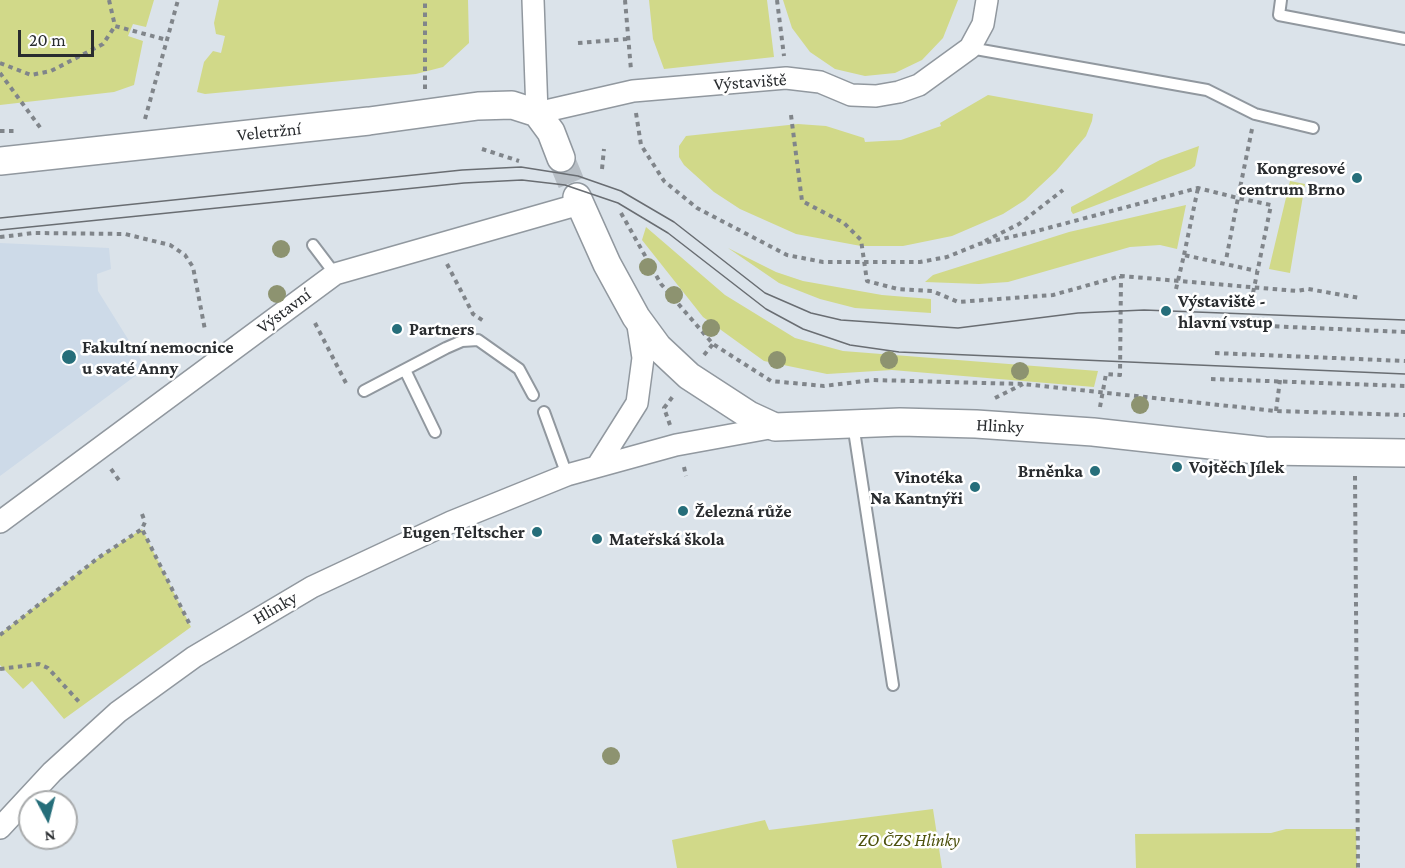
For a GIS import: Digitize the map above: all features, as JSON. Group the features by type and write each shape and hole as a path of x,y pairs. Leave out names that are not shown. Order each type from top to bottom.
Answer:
{"street":[{"path":"533,0 537,113 551,132 561,158"},
{"name":"Výstaviště","path":"537,113 633,91 786,78 820,82 851,95 876,96 919,85 970,48 983,24 987,0"},
{"name":"Veletržní","path":"0,161 369,121 478,106 512,105 537,113"},
{"name":"Výstavní","path":"0,522 335,274 579,201 607,264 636,317 658,347 688,375 749,415 775,427"},
{"path":"598,465 637,403 643,358 636,317"},
{"name":"Hlinky","path":"0,828 52,772 94,732 145,692 222,639 312,587 393,548 567,475 598,465 676,445 775,427 853,423 976,424 1094,432 1265,451 1405,453"}],"lane":[{"path":"1281,0 1279,15 1405,39"},
{"path":"970,48 1207,90 1255,114 1313,128"},
{"path":"313,245 335,274"},
{"path":"364,391 446,348 462,341 478,340 519,369 533,395"},
{"path":"405,370 435,432"},
{"path":"544,412 567,475"},
{"path":"853,423 893,685"}],"path":[{"path":"0,63 32,75 51,71 103,44 115,26 109,0"},
{"path":"147,119 178,0"},
{"path":"424,91 425,0"},
{"path":"625,0 631,74"},
{"path":"777,0 786,78"},
{"path":"115,26 168,40"},
{"path":"578,43 627,39"},
{"path":"0,73 42,130"},
{"path":"636,112 640,145 664,181 697,208 787,255 823,262 920,262 947,257 1019,224 1063,190"},
{"path":"1226,260 1255,114"},
{"path":"790,115 802,201 853,231 861,240 867,281 898,289 932,291 958,302 1053,295 1121,276 1254,290 1308,289 1360,298"},
{"path":"482,149 519,161"},
{"path":"602,169 604,149"},
{"path":"979,244 1198,188 1271,205 1254,290"},
{"path":"1176,289 1198,188"},
{"path":"621,213 661,284 712,344 771,381 824,386 873,381 1023,384 1276,411 1405,415"},
{"path":"0,237 34,233 125,234 170,244 185,255 193,267 205,330"},
{"path":"1184,255 1257,271"},
{"path":"445,261 474,314"},
{"path":"1094,432 1106,374 1120,375 1121,276"},
{"path":"315,323 348,386"},
{"path":"1221,324 1405,332"},
{"path":"686,476 664,408 712,344"},
{"path":"1215,353 1405,361"},
{"path":"1211,378 1405,386"},
{"path":"1276,411 1280,380"},
{"path":"111,469 121,483"},
{"path":"1355,471 1358,868"},
{"path":"0,635 98,558 142,529 145,522 142,514"},
{"path":"142,529 190,627"},
{"path":"0,669 39,664 48,668 81,704"}],"shaded area":[{"name":"Fakultní nemocnice u svaté Anny","path":"0,243 109,248 111,269 97,274 98,291 146,368 0,476"}],"green space":[{"path":"0,0 154,0 146,27 133,24 128,36 143,41 134,85 114,92 0,105"},
{"path":"219,0 468,0 469,43 443,67 416,74 205,94 197,92 204,62 213,51 221,53 225,36 216,34 214,23"},
{"path":"649,0 767,0 774,57 664,69 653,39"},
{"path":"783,0 958,0 943,38 922,60 895,73 865,76 835,69 810,52 792,28"},
{"path":"988,95 1093,114 1092,121 1086,136 1056,171 1025,200 1003,214 952,236 903,246 861,246 796,234 740,209 714,192 684,165 679,157 679,146 686,136 798,124 826,126 864,138 865,142 901,140 941,126 940,123"},
{"path":"1199,146 1195,166 1191,169 1073,214 1071,211 1071,207 1160,160"},
{"path":"1290,181 1305,184 1290,273 1269,269"},
{"path":"1186,205 1177,249 1160,245 1130,247 1008,282 979,284 925,282 933,275 1069,232"},
{"path":"646,227 725,295 795,338 843,351 1098,371 1094,387 892,370 827,374 764,361 703,317 642,240"},
{"path":"728,248 776,272 803,281 882,295 931,299 931,313 855,308 820,299 779,283"},
{"path":"142,529 191,627 64,719 32,681 23,689 0,665 0,634 98,558"},
{"name":"ZO ČZS Hlinky","path":"933,809 942,868 677,868 672,840 765,820 769,830"},
{"path":"1286,829 1356,829 1357,868 1136,868 1135,834 1271,833"}],"tunnel":[{"path":"561,158 577,197"}],"tram line":[{"path":"0,218 462,170 521,167 578,176 621,191 674,222 765,293 811,313 841,320 958,328 1078,313 1144,310 1405,320"},
{"path":"0,230 464,183 522,180 565,185 618,203 668,233 766,309 803,329 850,345 899,352 1405,374"}],"place":[{"name":"Kongresové centrum Brno","path":"1357,178"},
{"name":"Výstaviště - hlavní vstup","path":"1166,311"},
{"name":"Partners","path":"397,329"},
{"name":"Fakultní nemocnice u svaté Anny","path":"69,357"},
{"name":"Vojtěch Jílek","path":"1177,467"},
{"name":"Brněnka","path":"1095,471"},
{"name":"Vinotéka Na Kantnýři","path":"975,487"},
{"name":"Železná růže","path":"683,511"},
{"name":"Eugen Teltscher","path":"537,532"},
{"name":"Mateřská škola","path":"597,539"}]}
